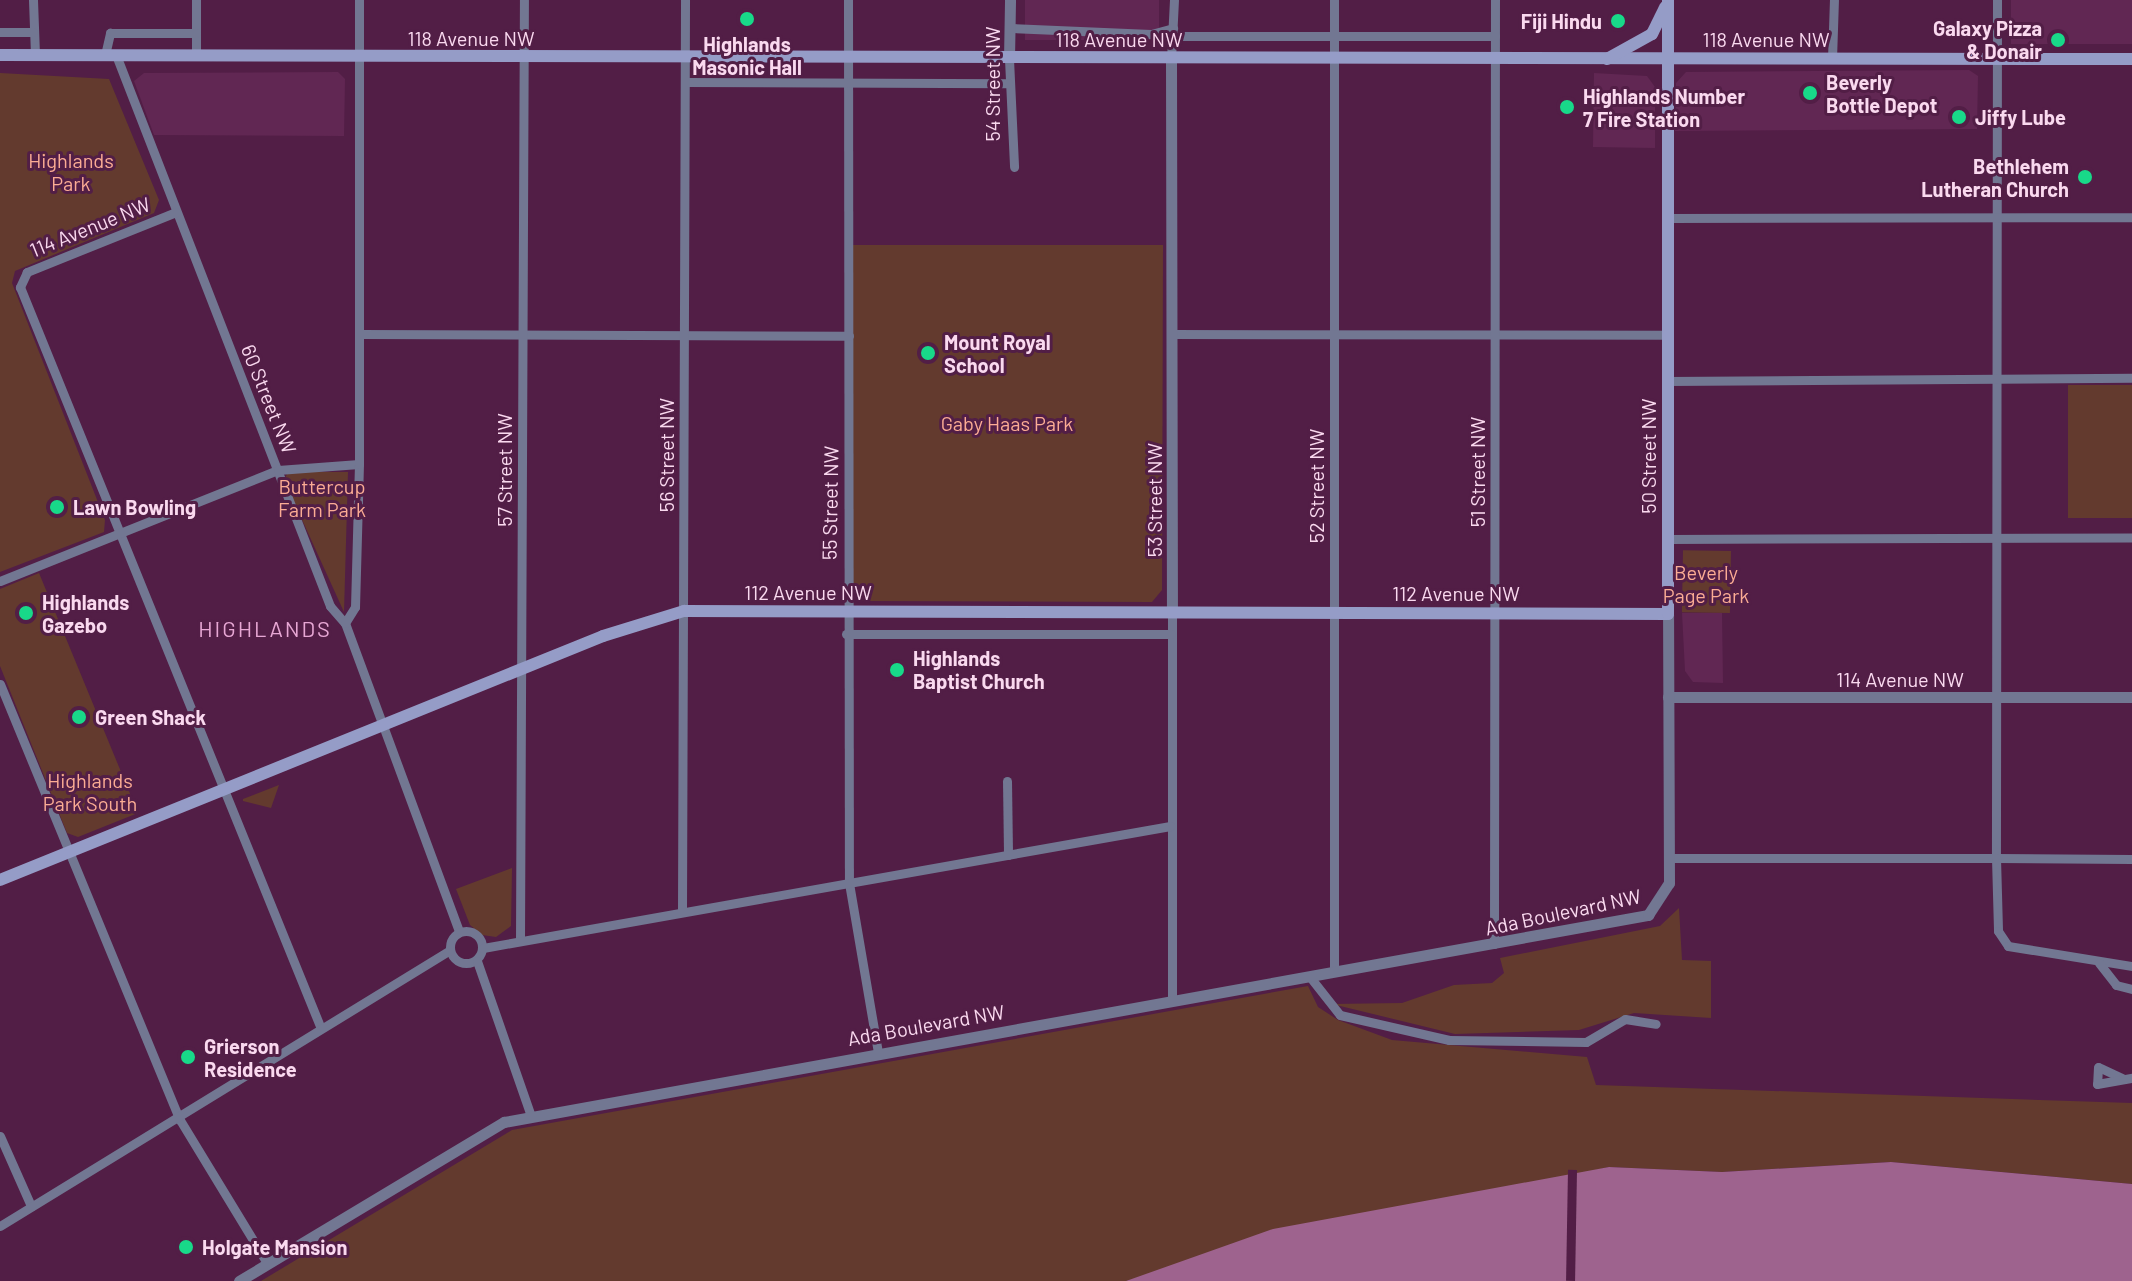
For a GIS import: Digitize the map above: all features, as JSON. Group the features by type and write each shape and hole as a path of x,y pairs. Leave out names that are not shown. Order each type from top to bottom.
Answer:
{"main road":[{"name":"50 Street NW","path":"1668,0 1668,614"},
{"path":"1605,60 1652,34 1668,0"},
{"name":"118 Avenue NW","path":"0,55 522,59 2132,59"},
{"name":"112 Avenue NW","path":"0,880 522,670 684,611 1668,614"}],"street":[{"path":"33,0 35,55"},
{"path":"196,0 196,55"},
{"path":"345,623 355,607 359,464 359,0"},
{"name":"57 Street NW","path":"520,940 524,0"},
{"name":"56 Street NW","path":"682,911 685,0"},
{"name":"55 Street NW","path":"848,0 846,634 849,883 878,1052"},
{"name":"54 Street NW","path":"1010,0 1008,83 1014,167"},
{"name":"53 Street NW","path":"1172,999 1171,59 1174,0"},
{"name":"52 Street NW","path":"1334,0 1334,972"},
{"name":"51 Street NW","path":"1494,944 1495,0"},
{"path":"1832,59 1834,0"},
{"path":"1997,0 1998,931 2008,946 2132,966"},
{"name":"118 Avenue NW","path":"1010,28 1151,34 1495,36"},
{"path":"0,32 33,32"},
{"path":"110,55 110,33 196,33"},
{"name":"60 Street NW","path":"110,55 176,212 330,606 345,623 459,932"},
{"path":"685,82 1008,83"},
{"name":"114 Avenue NW","path":"121,532 20,278 176,212"},
{"path":"1668,218 2132,217"},
{"path":"360,334 849,336"},
{"path":"1171,334 1668,335"},
{"path":"1668,381 2132,378"},
{"path":"0,581 278,470 359,464"},
{"path":"121,532 320,1026"},
{"path":"1669,539 2132,537"},
{"name":"50 Street NW","path":"1658,909 1670,858 1668,614"},
{"path":"846,634 1171,634"},
{"path":"0,684 180,1120 267,1263"},
{"name":"114 Avenue NW","path":"1668,697 2132,697"},
{"path":"1007,781 1008,855"},
{"path":"0,1226 180,1120 320,1026 450,950 459,932 483,948 1170,826"},
{"path":"1670,858 2132,859"},
{"name":"Ada Boulevard NW","path":"239,1281 504,1122 1172,999 1494,944 1658,909"},
{"path":"483,948 477,961 531,1116"},
{"path":"450,950 477,961"},
{"path":"2099,963 2116,985 2132,989"},
{"path":"1310,977 1340,1015 1449,1040 1586,1042 1625,1019 1656,1024"},
{"path":"0,1136 31,1206"}],"shaded area":[{"path":"1025,0 1159,0 1159,40 1025,40"},
{"path":"2011,0 2132,0 2132,44 2011,44"},
{"path":"1969,70 1978,76 1977,129 1675,131 1676,83 1686,72"},
{"path":"338,72 345,79 344,136 154,135 134,81 144,73"},
{"path":"1594,73 1647,76 1655,87 1655,148 1593,147"},
{"path":"1682,613 1722,613 1723,683 1693,682 1685,671"},
{"path":"1891,1162 2132,1184 2132,1281 1126,1281 1273,1229 1609,1167 1722,1172"}],"green space":[{"name":"Highlands Park","path":"0,73 109,79 159,200 154,213 15,271 12,283 105,520 104,532 0,572"},
{"name":"Gaby Haas Park","path":"853,245 1163,245 1162,590 1152,602 862,601 852,590"},
{"path":"2068,385 2132,385 2132,518 2068,518"},
{"name":"Buttercup Farm Park","path":"288,472 348,472 344,612 284,480"},
{"name":"Beverly Page Park","path":"1683,550 1731,551 1730,613 1682,612"},
{"name":"Highlands Park South","path":"39,573 138,813 78,837 67,833 0,666 0,589"},
{"path":"279,785 271,808 243,801 243,799"},
{"path":"512,868 511,926 496,937 482,935 470,925 456,889"},
{"path":"1679,908 1682,960 1711,961 1711,1018 1634,1013 1579,1030 1455,1034 1332,1004 1402,1003 1454,985 1492,983 1504,973 1500,958 1660,926"},
{"path":"1308,986 1318,1007 1338,1020 1392,1040 1587,1057 1596,1085 2132,1103 2132,1184 1891,1162 1722,1172 1609,1167 1126,1281 261,1281 512,1130"}],"pier":[{"path":"1568,1170 1577,1170 1575,1281 1566,1281"}],"place":[{"name":"Highlands Masonic Hall","path":"747,19"},
{"name":"Fiji Hindu","path":"1618,21"},
{"name":"Galaxy Pizza & Donair","path":"2058,40"},
{"name":"Beverly Bottle Depot","path":"1810,93"},
{"name":"Highlands Number 7 Fire Station","path":"1567,107"},
{"name":"Jiffy Lube","path":"1959,117"},
{"name":"Bethlehem Lutheran Church","path":"2085,177"},
{"name":"Mount Royal School","path":"928,353"},
{"name":"Lawn Bowling","path":"57,507"},
{"name":"Highlands Gazebo","path":"26,613"},
{"name":"Highlands Baptist Church","path":"897,670"},
{"name":"Green Shack","path":"79,717"},
{"name":"Grierson Residence","path":"188,1057"},
{"name":"Holgate Mansion","path":"186,1247"}],"district":[{"name":"HIGHLANDS","path":"265,629"}]}
